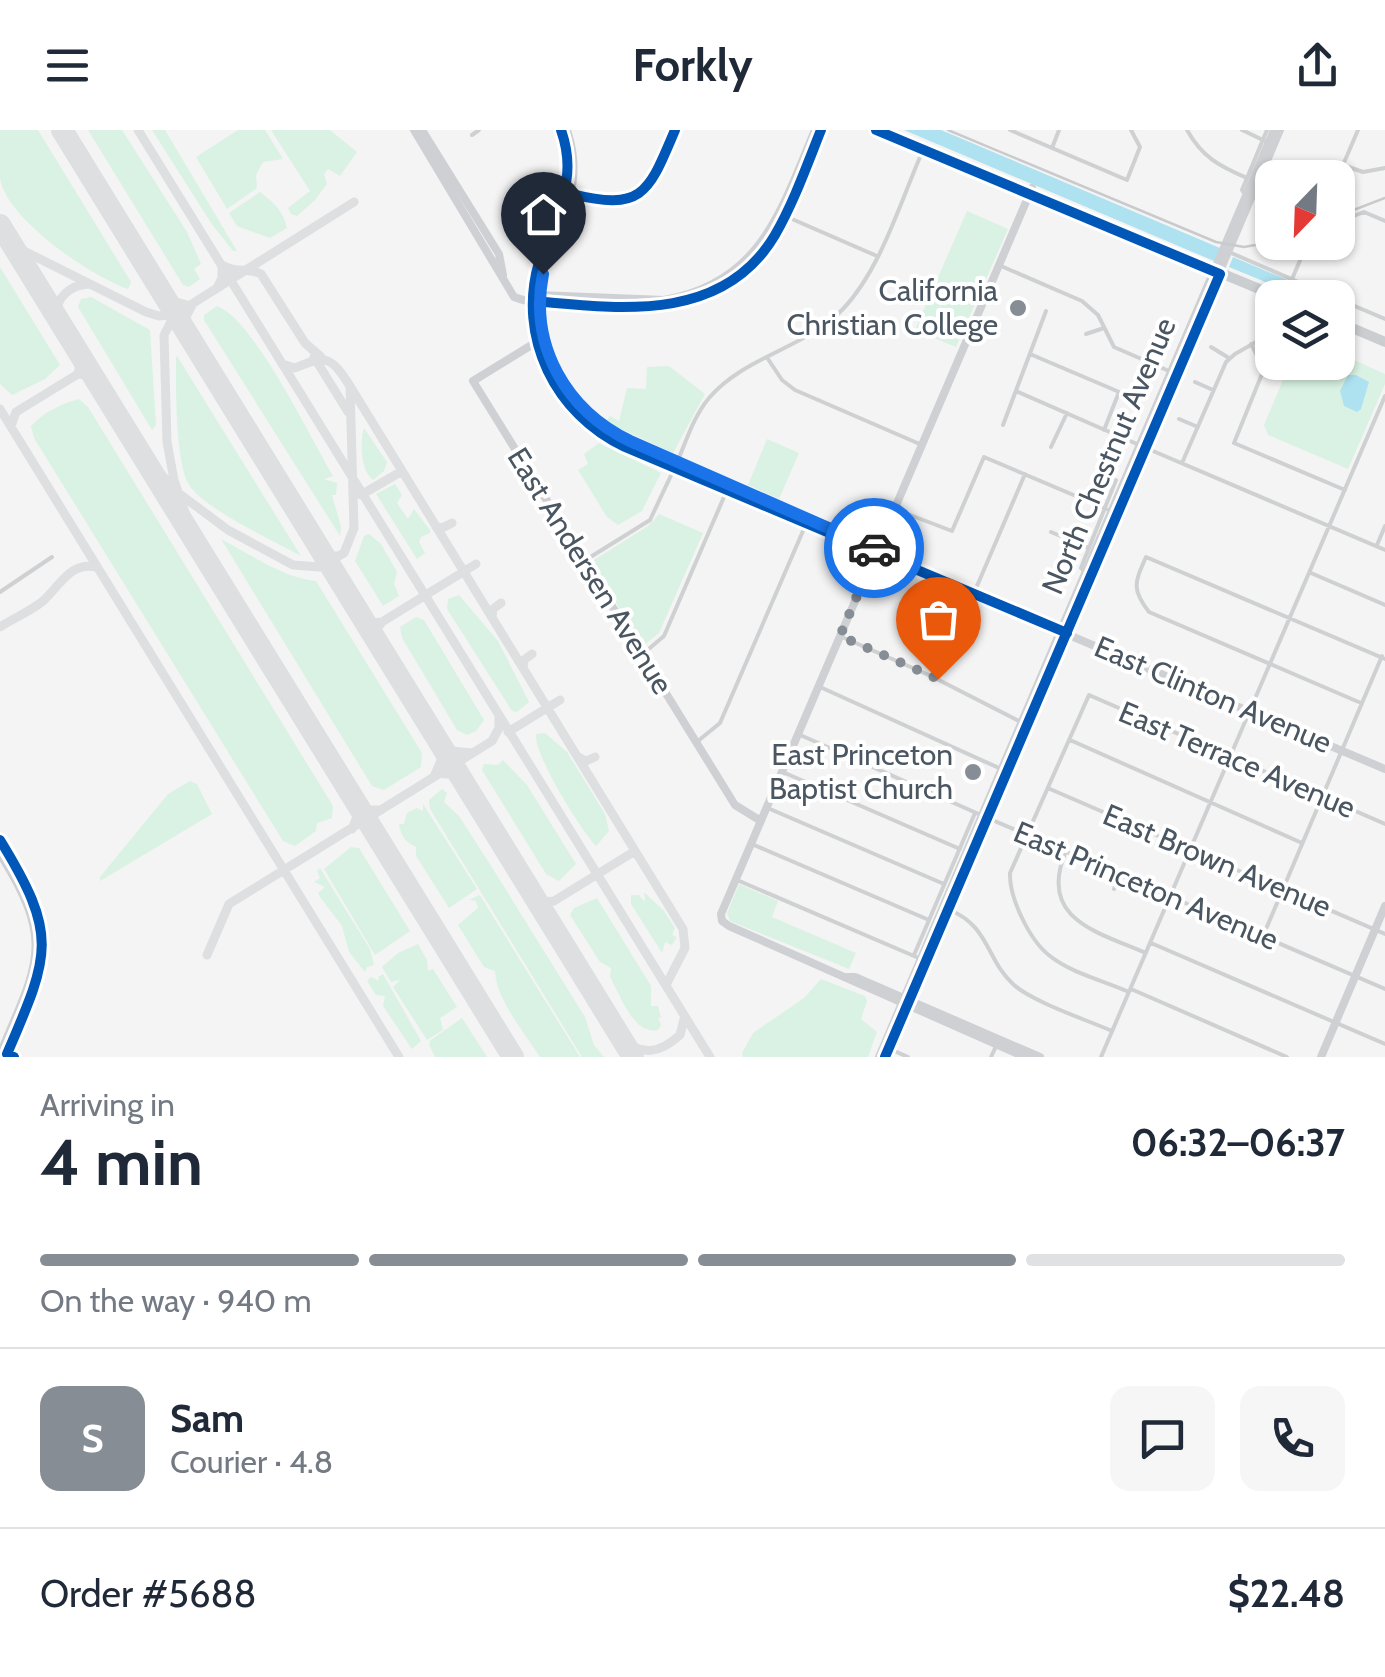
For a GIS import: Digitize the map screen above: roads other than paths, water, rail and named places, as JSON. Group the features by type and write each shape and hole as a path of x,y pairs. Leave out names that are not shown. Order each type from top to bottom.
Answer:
{"main road":[{"path":"414,130 429,148"},
{"path":"422,130 514,297 638,304 685,302 724,286 748,269 766,248 818,130"},
{"path":"536,298 572,194 574,158 564,130"},
{"path":"542,359 536,298 540,258 566,193 564,130"},
{"path":"876,130 1176,249"},
{"path":"892,130 1122,232 1223,261"},
{"name":"North Chestnut Avenue","path":"1174,374 1184,362 1274,130"},
{"name":"North Chestnut Avenue","path":"1249,195 1250,177 1269,142"},
{"path":"923,150 961,160"},
{"path":"567,152 572,194"},
{"path":"1031,191 722,918 729,926 1040,1057"},
{"path":"1122,232 1223,261 1255,282"},
{"name":"North Chestnut Avenue","path":"1064,632 1192,324 1223,261"},
{"path":"1184,362 1192,324"},
{"path":"1355,329 1385,342"},
{"path":"540,340 565,388 601,424 727,490 869,552 876,551"},
{"name":"East Andersen Avenue","path":"540,340 473,381 735,805 761,821"},
{"path":"519,352 533,352 542,359 569,405 610,439 872,545 876,551"},
{"path":"569,405 591,423 601,424"},
{"name":"North Chestnut Avenue","path":"884,1052 930,952 982,815 1005,770 1112,512"},
{"name":"East Clinton Avenue","path":"876,551 1385,769"},
{"path":"0,840 34,900 42,946 39,975 5,1054"},
{"path":"0,854 15,871"},
{"path":"1321,1057 1385,906"},
{"name":"North Chestnut Avenue","path":"906,1002 917,957 933,920 945,909"},
{"path":"930,952 933,920"},
{"path":"5,1054 33,970 37,921"},
{"path":"998,1042 1025,1057"}],"street":[{"path":"472,134 479,130"},
{"path":"572,194 610,202 636,195 656,174 676,130"},
{"path":"1010,130 1126,180 1140,147 1131,130"},
{"path":"1052,148 1059,130"},
{"path":"1188,130 1210,161 1250,177"},
{"path":"1242,130 1269,142"},
{"path":"1358,130 1343,165 1362,172 1385,168"},
{"path":"584,561 650,520 706,402 732,377 816,332 839,314 863,284 923,150"},
{"path":"1355,215 1364,212 1385,222"},
{"path":"782,215 876,256"},
{"path":"1223,261 1292,279 1300,260"},
{"path":"999,266 1082,301 1098,315 1114,347 1174,374"},
{"path":"1355,306 1385,319"},
{"path":"1003,425 1046,311"},
{"path":"1086,334 1104,328"},
{"path":"1182,463 1229,358 1255,342"},
{"path":"1252,344 1264,369 1234,443 1344,490"},
{"path":"1212,347 1229,358"},
{"path":"1030,354 1138,400"},
{"path":"767,357 782,380 796,390 922,445"},
{"path":"1195,382 1214,390"},
{"path":"1016,390 1385,550"},
{"path":"1104,430 1119,392"},
{"path":"1101,1057 1385,396"},
{"path":"1051,446 1067,414"},
{"path":"1179,419 1198,427"},
{"path":"895,509 952,531 984,456 1112,512"},
{"path":"974,593 1025,474"},
{"name":"North Chestnut Avenue","path":"1086,573 1081,569 1112,512 1116,480"},
{"path":"642,654 663,638 727,490"},
{"path":"696,742 720,723 806,524"},
{"path":"1377,546 1385,526"},
{"path":"1051,532 1090,548"},
{"path":"0,592 52,557"},
{"path":"1263,936 1384,658 1146,557 1136,581 1141,602 1149,612 1362,703"},
{"path":"1310,572 1385,605"},
{"path":"840,636 931,676 1024,724"},
{"path":"818,686 1005,770"},
{"name":"East Terrace Avenue","path":"1070,740 1088,696 1385,824"},
{"name":"East Princeton Avenue","path":"798,734 1385,989"},
{"path":"1288,1057 1046,954 1014,904 1010,873 1070,740 1302,843"},
{"path":"782,772 960,848"},
{"name":"East Brown Avenue","path":"1048,788 1385,934"},
{"path":"767,808 944,884"},
{"path":"752,844 933,920 960,848 982,815"},
{"path":"1066,852 1058,871 1057,887 1070,914 1083,926 1146,953"},
{"path":"1114,889 1120,874"},
{"path":"736,879 917,957"},
{"path":"945,909 967,917 976,926 1013,985 1112,1031"},
{"path":"1150,942 1385,1044"},
{"path":"991,1057 998,1042"},
{"path":"884,1052 908,1057"}],"water":[{"path":"904,130 941,130 1220,248 1217,259 1214,261"},
{"path":"1233,257 1288,280 1261,280 1229,267"},
{"path":"1355,375 1369,382 1357,412 1344,406 1340,391 1346,380 1355,380"}],"railway":[{"path":"948,130 1216,242 1255,245"},
{"path":"1355,209 1385,198"}],"place":[{"name":"California Christian College","path":"1018,308"},
{"name":"East Princeton Baptist Church","path":"973,772"}]}
